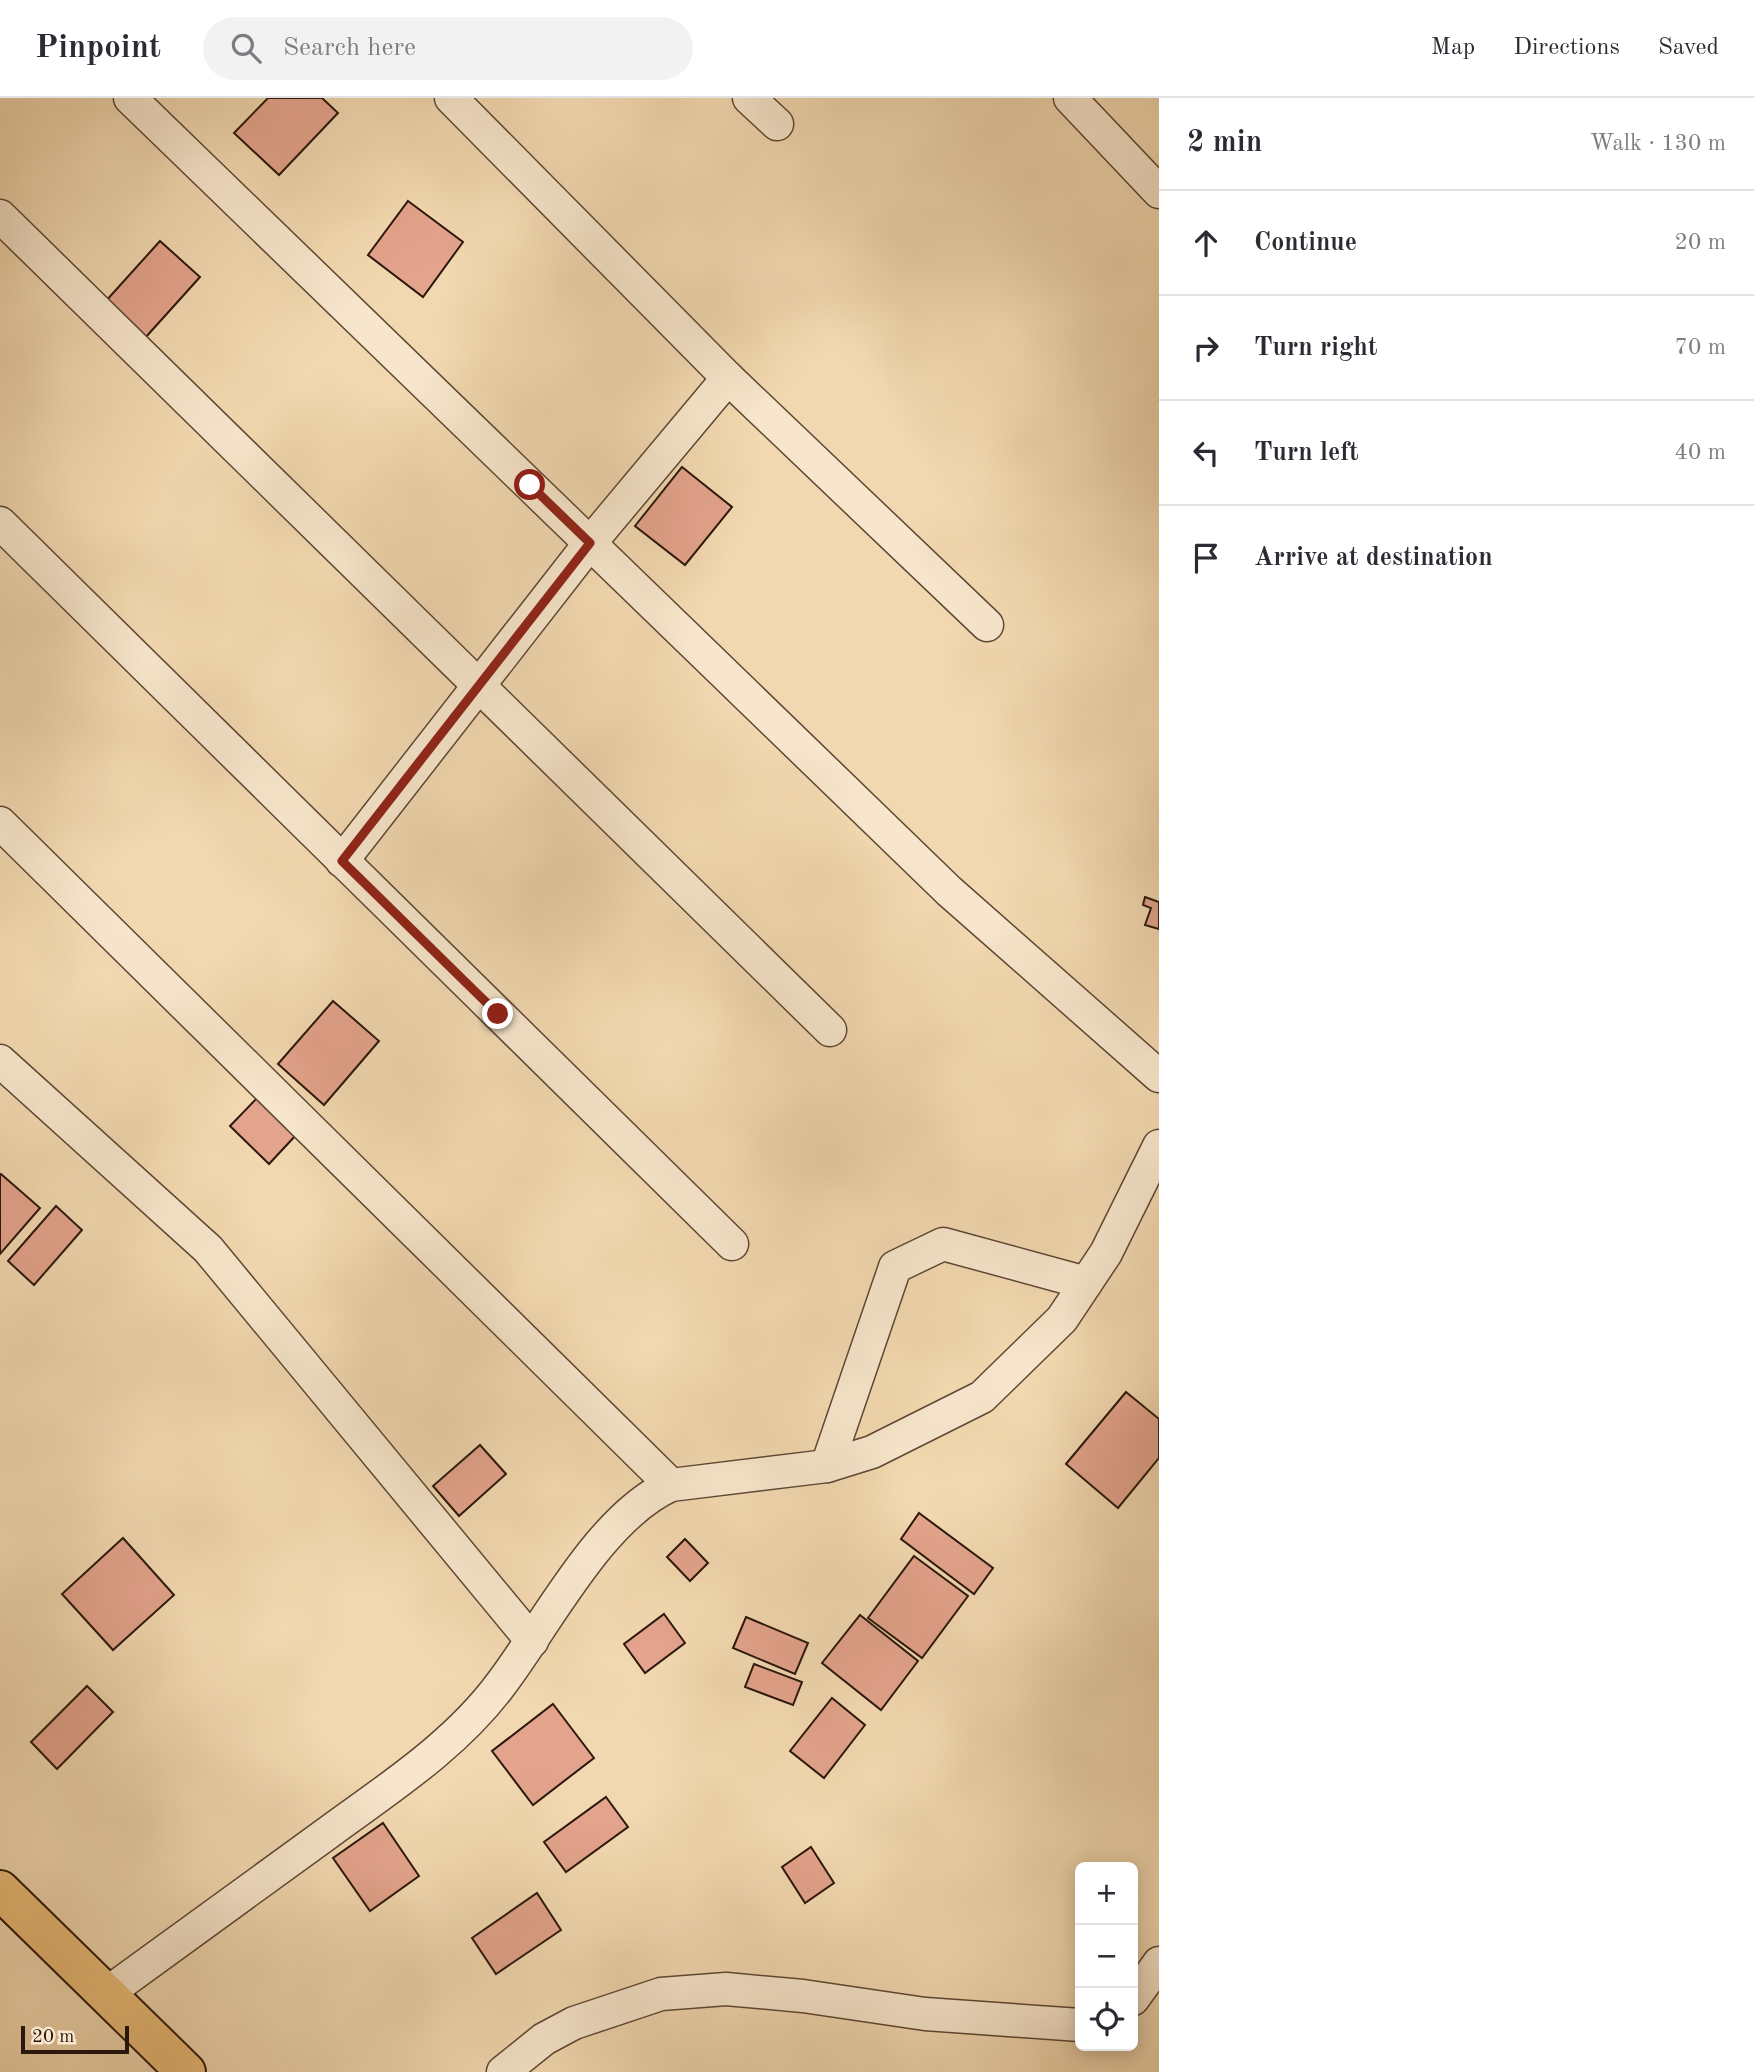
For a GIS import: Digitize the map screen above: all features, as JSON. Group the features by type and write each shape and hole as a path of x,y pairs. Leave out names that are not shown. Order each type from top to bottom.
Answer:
{"highway":[{"path":"0,1890 186,2072"}],"street":[{"path":"131,98 949,891 1159,1076"},
{"path":"451,98 729,378 987,625"},
{"path":"749,98 777,124"},
{"path":"1070,98 1089,109 1159,192"},
{"path":"0,216 830,1030"},
{"path":"342,861 590,543 729,378"},
{"path":"0,523 732,1244"},
{"path":"0,823 671,1485"},
{"path":"0,1061 208,1249 532,1641"},
{"path":"106,1994 395,1784 457,1734 500,1687 611,1529 649,1495 671,1485 827,1466 872,1452 982,1397 1062,1319 1106,1253 1159,1146"},
{"path":"827,1466 895,1267 943,1244 1086,1283"},
{"path":"1138,1992 1159,1964"},
{"path":"503,2072 544,2039 574,2023 661,1994 726,1989 803,1996 925,2014 1075,2025"}],"building":[{"path":"268,98 322,98 338,113 279,175 234,133"},
{"path":"408,201 463,242 423,297 368,255"},
{"path":"160,241 200,277 145,338 105,302"},
{"path":"682,467 732,507 685,565 635,526"},
{"path":"1145,897 1159,902 1159,929 1145,925 1151,908 1143,905"},
{"path":"333,1001 379,1041 324,1105 278,1064"},
{"path":"258,1097 297,1134 269,1164 230,1126"},
{"path":"0,1175 40,1208 0,1254"},
{"path":"56,1206 82,1230 34,1285 8,1261"},
{"path":"1126,1392 1159,1419 1159,1458 1118,1508 1066,1464"},
{"path":"480,1445 506,1474 459,1516 433,1486"},
{"path":"919,1513 993,1568 974,1594 901,1539"},
{"path":"123,1538 174,1595 113,1650 62,1594"},
{"path":"685,1539 708,1563 690,1581 667,1557"},
{"path":"914,1556 968,1596 922,1658 868,1618"},
{"path":"664,1614 685,1643 645,1673 624,1644"},
{"path":"860,1615 918,1661 881,1710 822,1663"},
{"path":"746,1617 808,1643 795,1674 733,1648"},
{"path":"754,1664 802,1682 793,1705 745,1687"},
{"path":"87,1686 113,1712 57,1769 31,1742"},
{"path":"832,1698 865,1725 824,1778 790,1751"},
{"path":"553,1704 594,1758 533,1805 492,1751"},
{"path":"606,1797 628,1827 566,1872 544,1842"},
{"path":"383,1823 419,1876 370,1911 333,1858"},
{"path":"811,1847 834,1883 805,1903 782,1867"},
{"path":"537,1893 561,1930 496,1974 472,1938"}],"route":[{"path":"498,1014 342,861 590,543 530,485"}]}
